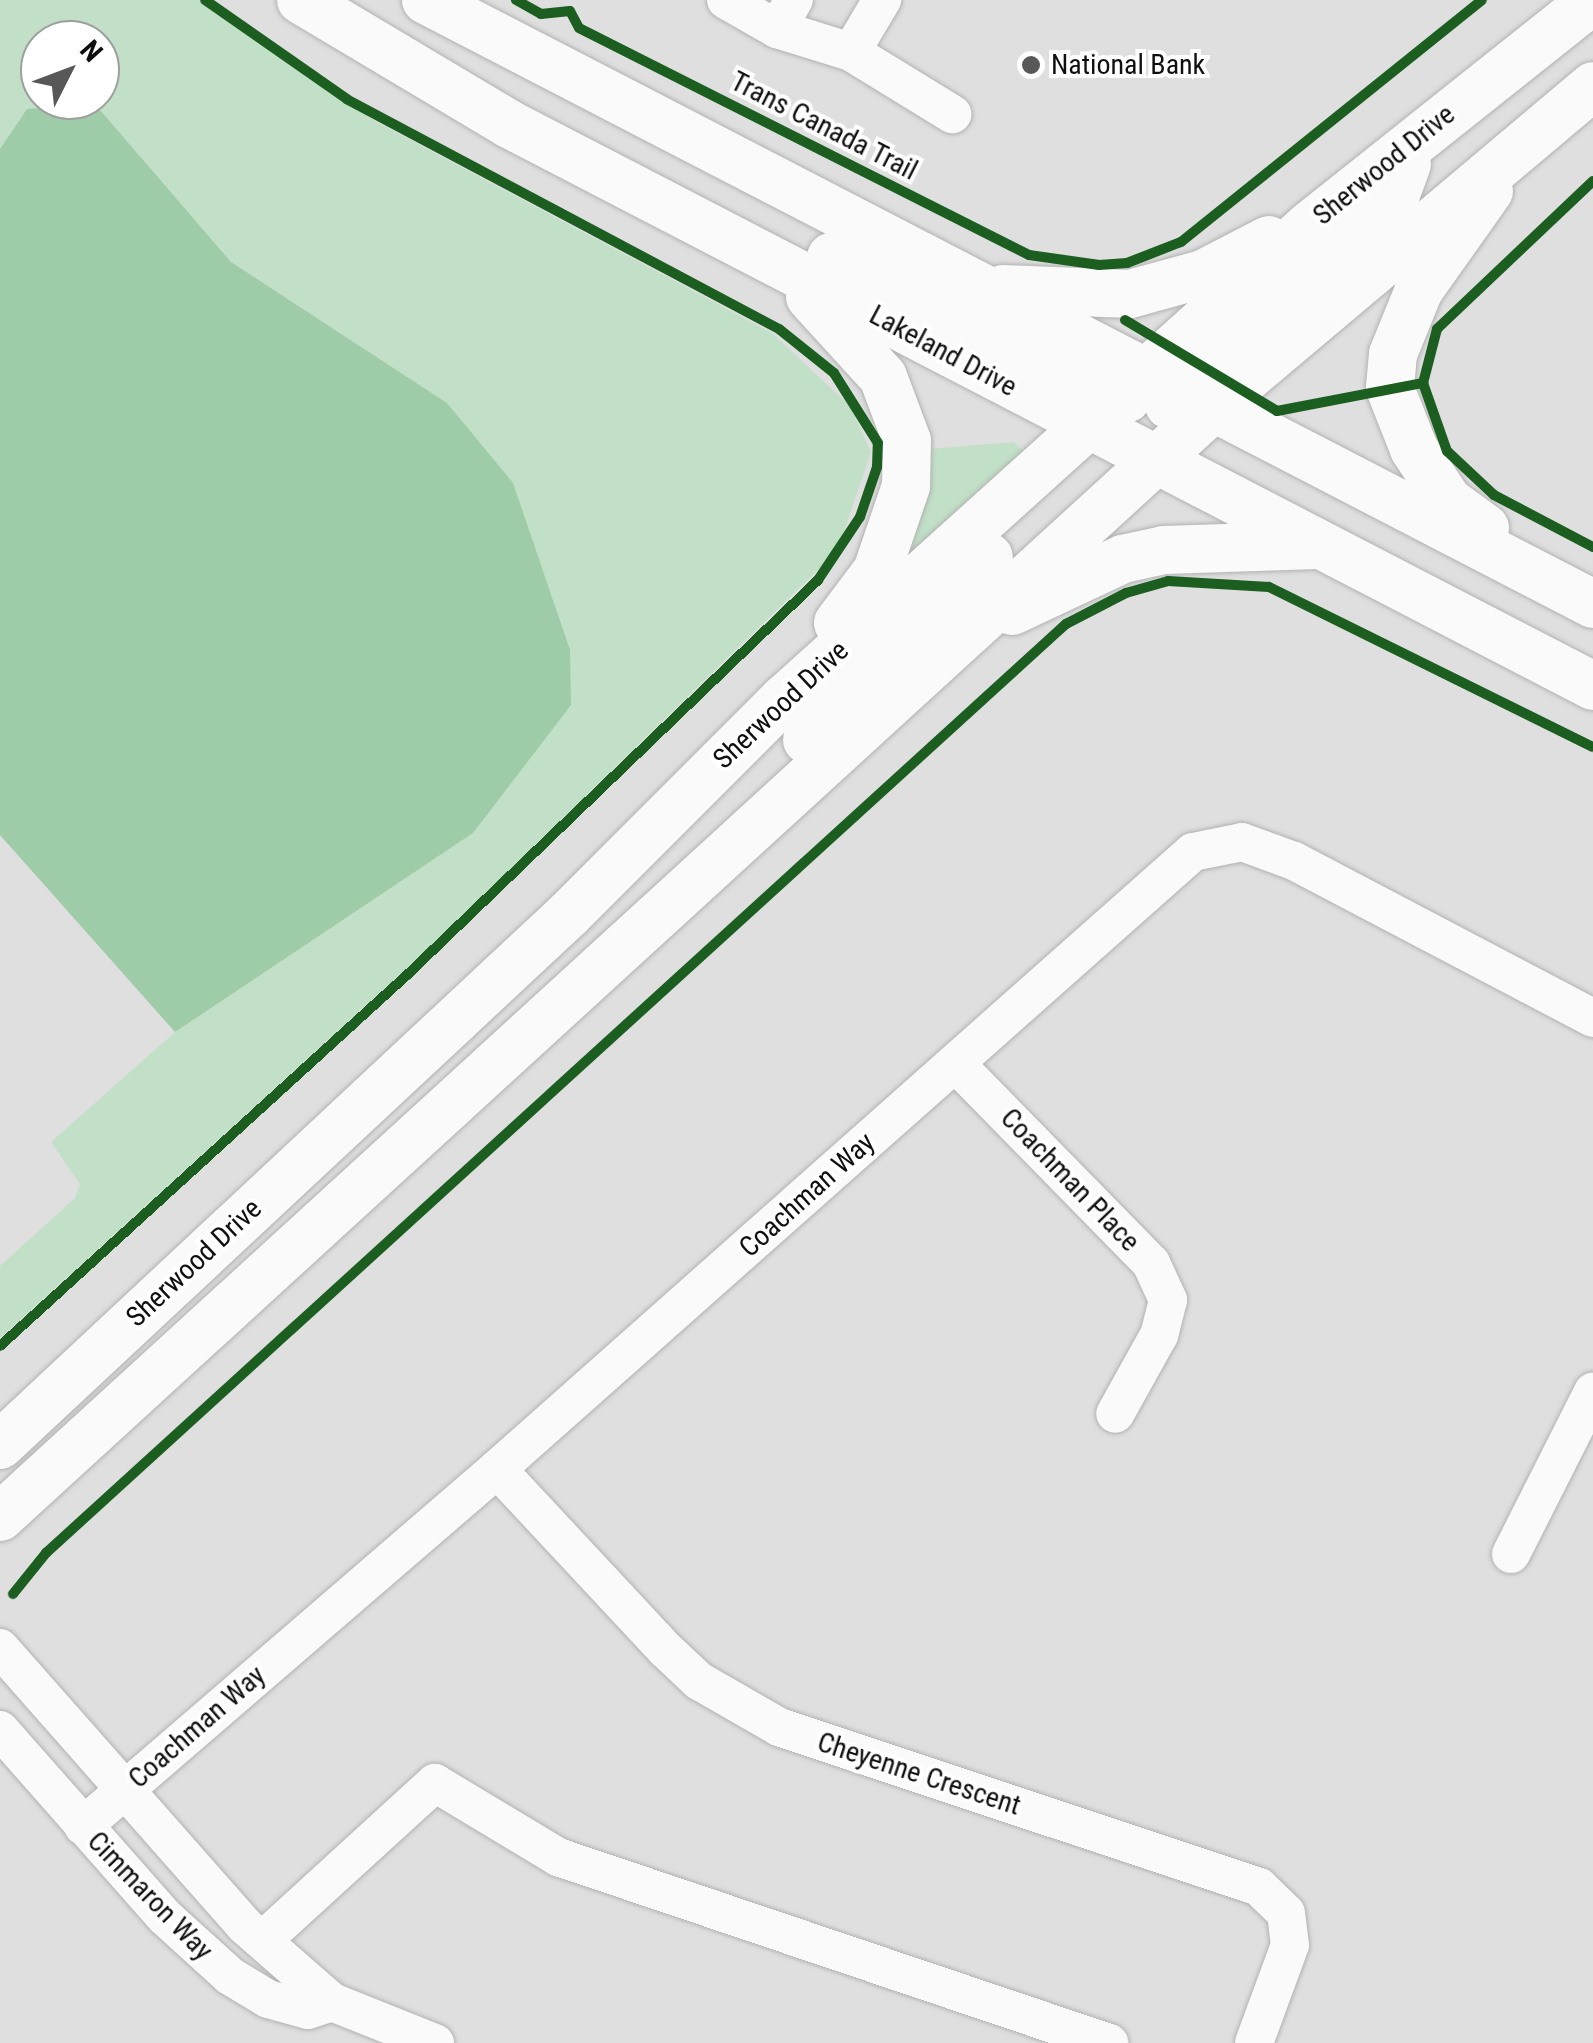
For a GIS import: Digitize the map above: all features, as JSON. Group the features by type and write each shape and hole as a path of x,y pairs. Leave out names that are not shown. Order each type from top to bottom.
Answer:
{"main road":[{"name":"Lakeland Drive","path":"302,0 592,168 735,241 1583,599"},
{"name":"Lakeland Drive","path":"426,0 977,286 1317,545 1593,686"},
{"name":"Sherwood Drive","path":"0,1517 968,631 1147,413 1310,226 1593,0"},
{"name":"Sherwood Drive","path":"0,1445 556,926 784,699 1147,413 1518,146 1593,86"},
{"path":"708,872 783,764 962,582 1147,413 1395,196 1418,137"},
{"path":"1518,146 1420,290 1394,354 1390,388 1414,448 1448,502 1583,599"},
{"path":"592,168 696,193 1147,413"},
{"path":"977,286 1130,294 1203,274 1243,249 1310,226"},
{"path":"735,241 784,275 856,342 894,396 906,442 906,486 877,571 784,699"},
{"path":"968,631 1123,559 1164,550 1317,545"}],"street":[{"path":"726,0 785,15 952,114"},
{"path":"851,52 882,0"},
{"name":"Coachman Way","path":"83,1826 498,1470 1192,852 1218,842 1242,842 1294,860 1593,1018"},
{"name":"Coachman Place","path":"955,1063 1151,1263 1168,1300 1160,1335 1115,1414"},
{"path":"1511,1554 1593,1392"},
{"name":"Cheyenne Crescent","path":"498,1470 666,1651 699,1680 779,1727 1259,1887 1286,1913 1290,1945 1254,2043"},
{"name":"Cimmaron Way","path":"0,1648 263,1940 332,2002 434,2043"},
{"name":"Cimmaron Way","path":"0,1730 164,1917 230,1976 268,2000 308,2010 332,2002"},
{"path":"263,1940 435,1783 558,1858 1109,2043"}],"green space":[{"path":"0,0 197,0 373,120 772,333 850,406 871,452 844,532 826,562 435,942 0,1338 0,1266 75,1198 80,1184 51,1142 175,1032 473,833 447,403 231,262 109,120 120,120 120,20 20,20 20,119 0,149"},
{"path":"20,119 109,120 231,262 447,403 513,483 570,650 571,705 473,833 175,1032 0,835 0,149"},
{"path":"1014,442 1028,455 911,554 930,449"}],"cycle path":[{"path":"0,1346 407,975 818,580 860,517 877,467 878,443 834,373 779,329 347,99 205,0"},
{"name":"Trans Canada Trail","path":"516,0 541,14 570,11 579,28 1029,255 1099,265 1127,263 1181,242 1482,0"},
{"path":"1593,181 1437,329 1423,383 1447,451 1494,495 1593,547"},
{"path":"1125,320 1277,411 1423,383"},
{"path":"13,1594 46,1553 1066,624 1126,593 1168,581 1269,587 1593,747"}],"place":[{"name":"National Bank","path":"1031,65"}]}
